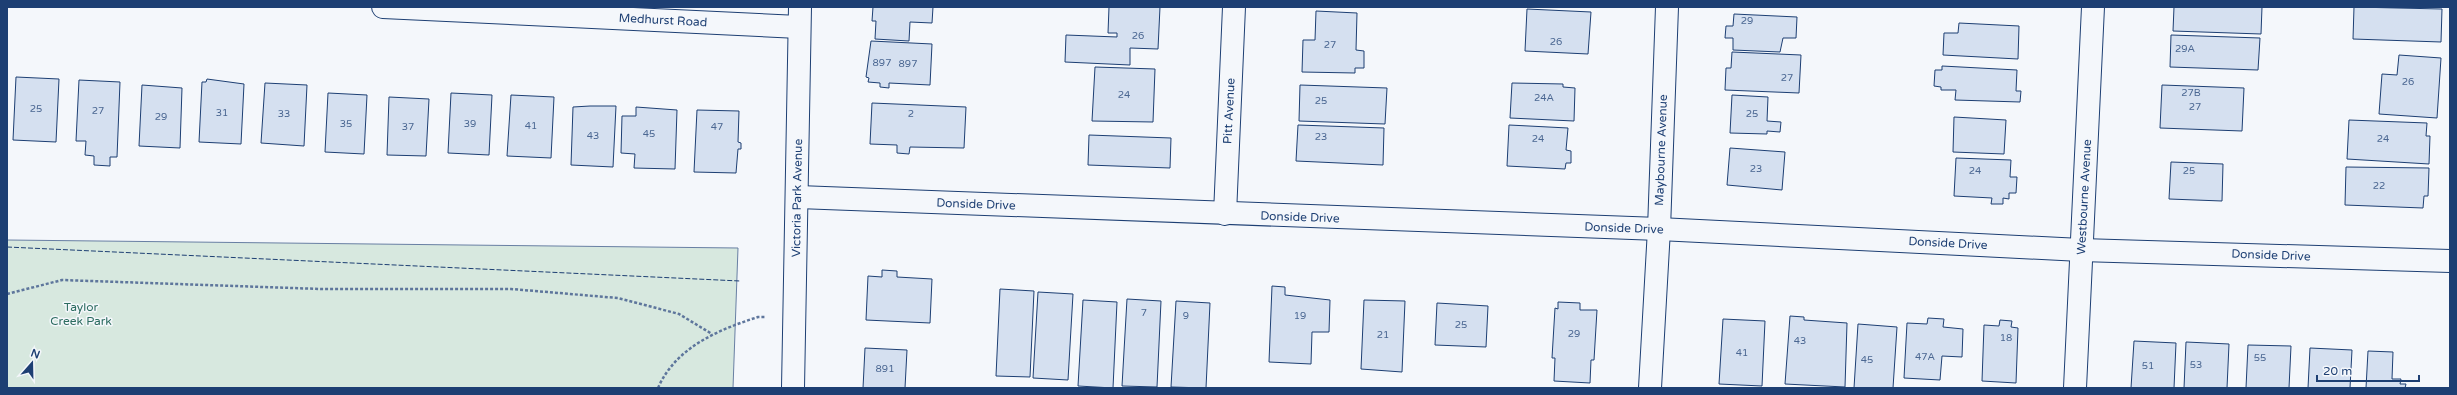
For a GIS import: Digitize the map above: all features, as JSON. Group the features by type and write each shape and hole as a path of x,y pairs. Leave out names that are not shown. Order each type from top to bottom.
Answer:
{"street":[{"name":"Medhurst Road","path":"383,7 799,17"},
{"name":"Pitt Avenue","path":"1225,214 1234,7"},
{"name":"Maybourne Avenue","path":"1650,388 1659,229 1667,7"},
{"name":"Westbourne Avenue","path":"2075,388 2093,7"},
{"name":"Victoria Park Avenue","path":"793,388 798,197 799,17"},
{"name":"Donside Drive","path":"798,197 1659,229 2081,250 2450,261"}],"path":[{"path":"7,294 62,280 321,288 511,289 618,298 679,314 712,334"},
{"path":"658,388 663,376 690,347 712,334 758,317 794,318"}],"green space":[{"name":"Taylor Creek Park","path":"7,240 738,248 733,388 7,388"}],"building":[{"path":"873,7 933,7 932,23 910,22 909,41 875,39 876,21 872,21"},
{"path":"1109,7 1160,7 1158,49 1130,48 1130,65 1065,62 1066,35 1117,37 1117,33 1108,33"},
{"path":"2174,7 2262,7 2261,34 2173,31"},
{"path":"2354,7 2442,9 2441,42 2353,39"},
{"path":"1527,9 1591,12 1588,54 1525,51"},
{"path":"1316,11 1357,13 1356,50 1364,51 1364,68 1355,68 1355,73 1302,72 1303,40 1315,40"},
{"path":"1734,14 1797,17 1796,38 1783,38 1780,52 1733,50 1733,38 1725,38 1726,26 1733,26"},
{"path":"1959,23 2019,26 2018,59 1943,55 1944,33 1958,33"},
{"path":"2171,35 2260,38 2258,70 2170,67"},
{"path":"871,41 932,44 930,85 889,83 889,88 880,87 880,83 868,82 869,78 866,77"},
{"path":"1732,52 1801,55 1799,93 1725,90 1726,68 1731,68"},
{"path":"2399,55 2441,58 2437,118 2379,114 2382,74 2397,75"},
{"path":"1942,66 2017,70 2016,91 2021,91 2020,102 1955,100 1956,90 1941,90 1941,87 1934,86 1935,70 1942,70"},
{"path":"1095,67 1155,69 1153,122 1092,121"},
{"path":"16,77 59,79 56,142 13,140"},
{"path":"207,79 244,84 241,144 199,142 202,82 206,82"},
{"path":"79,80 120,82 117,157 110,157 110,166 94,165 94,156 85,155 86,141 76,141"},
{"path":"265,83 307,85 304,146 261,143"},
{"path":"1512,83 1563,84 1563,87 1575,88 1574,121 1510,118"},
{"path":"142,85 182,88 180,148 139,146"},
{"path":"1300,85 1387,88 1385,124 1299,121"},
{"path":"2162,85 2244,88 2242,131 2160,128"},
{"path":"328,93 367,95 364,154 325,152"},
{"path":"451,93 492,95 489,155 448,153"},
{"path":"511,95 554,97 551,158 507,156"},
{"path":"1732,95 1768,97 1767,121 1781,122 1780,132 1767,131 1767,134 1730,133"},
{"path":"389,97 429,99 426,156 387,155"},
{"path":"872,103 966,107 964,148 910,147 909,154 897,153 897,145 870,144"},
{"path":"616,106 613,167 571,165 573,107"},
{"path":"636,107 677,110 675,169 634,168 635,154 621,153 622,116 636,116"},
{"path":"697,110 739,111 738,142 741,143 741,149 738,149 736,173 694,172"},
{"path":"1954,117 2006,120 2004,154 1953,152"},
{"path":"2349,120 2427,123 2426,136 2430,136 2429,164 2347,159"},
{"path":"1298,125 1384,128 1383,165 1296,161"},
{"path":"1509,125 1568,128 1566,150 1571,151 1571,163 1566,163 1565,169 1507,166"},
{"path":"1089,135 1171,138 1170,168 1088,165"},
{"path":"1730,148 1785,152 1782,190 1727,185"},
{"path":"1956,158 2011,160 2010,177 2017,177 2016,193 2009,193 2009,199 2003,198 2003,204 1991,204 1992,198 1954,196"},
{"path":"2171,162 2223,164 2222,201 2169,199"},
{"path":"2346,167 2429,168 2428,196 2424,196 2423,208 2345,205"},
{"path":"882,270 897,271 897,277 932,279 930,323 866,320 868,276 882,277"},
{"path":"1272,286 1285,287 1285,295 1330,300 1329,332 1312,332 1311,364 1269,362"},
{"path":"1000,289 1034,291 1030,377 996,376"},
{"path":"1038,292 1073,294 1068,380 1033,378"},
{"path":"1127,299 1161,301 1157,387 1122,386"},
{"path":"1083,300 1117,302 1113,388 1078,386"},
{"path":"1364,300 1405,301 1402,372 1361,369"},
{"path":"1176,301 1210,303 1206,388 1171,387"},
{"path":"1558,302 1580,303 1580,310 1597,310 1594,360 1591,360 1590,383 1554,381 1555,358 1552,358 1555,308 1558,309"},
{"path":"1437,303 1488,306 1486,347 1435,345"},
{"path":"1790,316 1804,317 1804,320 1847,323 1845,387 1785,384"},
{"path":"1928,318 1944,319 1943,327 1963,329 1962,357 1942,356 1940,380 1904,378 1907,323 1927,324"},
{"path":"1723,319 1765,321 1762,386 1719,384"},
{"path":"2000,320 2012,321 2011,327 2018,328 2016,383 1982,381 1984,325 1999,326"},
{"path":"1858,324 1897,327 1893,388 1854,388"},
{"path":"2134,341 2176,343 2174,388 2131,388"},
{"path":"2186,342 2229,344 2227,388 2184,388"},
{"path":"2248,345 2291,346 2289,388 2246,388"},
{"path":"865,348 907,350 905,388 863,388"},
{"path":"2310,348 2352,350 2350,388 2308,388"},
{"path":"2368,351 2393,352 2392,379 2401,379 2400,384 2406,384 2405,388 2366,388"}],"fence":[{"path":"7,247 740,281"}]}
